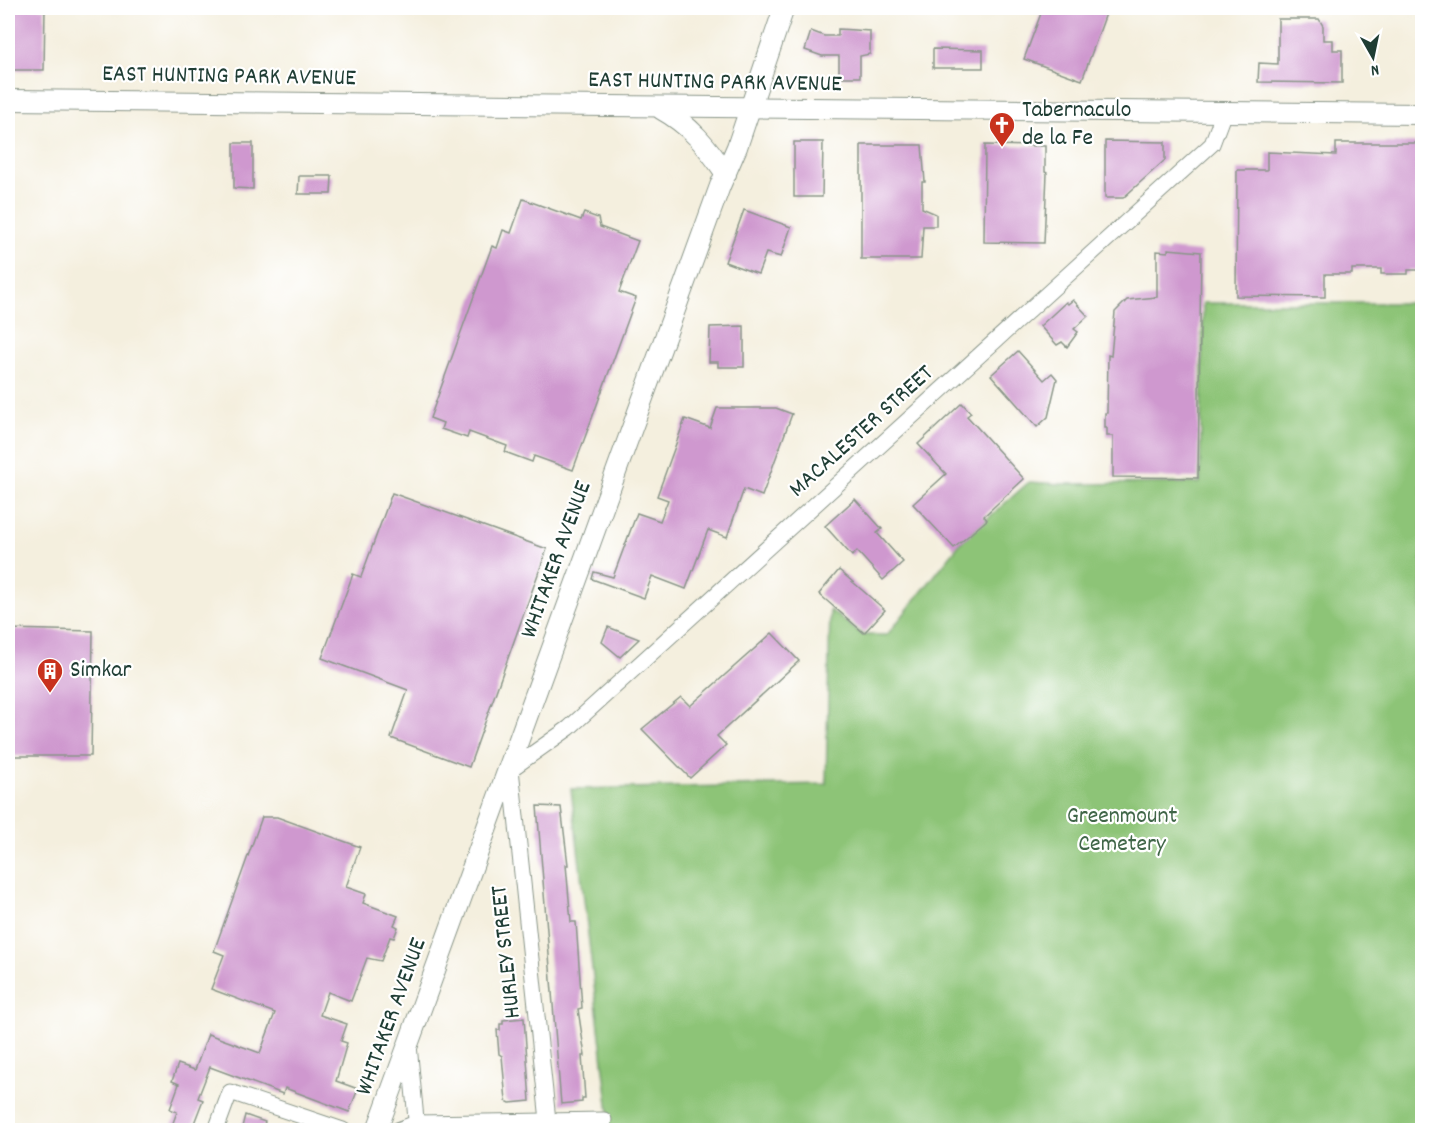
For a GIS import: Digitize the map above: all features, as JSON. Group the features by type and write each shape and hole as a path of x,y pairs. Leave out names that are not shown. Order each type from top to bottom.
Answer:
{"main road":[{"name":"WHITAKER AVENUE","path":"377,1131 737,147 784,8"},
{"name":"EAST HUNTING PARK AVENUE","path":"8,100 1422,114"},
{"path":"659,108 690,128 705,144 726,174"}],"street":[{"name":"MACALESTER STREET","path":"511,769 569,728 1212,144 1224,112"},
{"name":"HURLEY STREET","path":"511,769 548,1125"},
{"path":"409,1045 416,1127"},
{"path":"216,1131 230,1092 343,1131"},
{"path":"398,1131 416,1127 548,1125 603,1120"}],"green space":[{"name":"Greenmount Cemetery","path":"1203,303 1422,303 1422,1130 611,1130 571,789 826,784 830,610 863,635 887,635 963,540 1029,482 1061,484 1200,483"}],"building":[{"path":"8,8 45,8 44,70 8,70"},
{"path":"1043,8 1108,8 1082,80 1024,59"},
{"path":"1278,19 1319,19 1323,26 1323,40 1333,40 1333,50 1342,50 1342,83 1258,82 1259,63 1278,64"},
{"path":"838,29 870,31 870,54 860,56 860,77 839,77 839,56 822,56 805,50 811,31 824,36 838,36"},
{"path":"933,49 983,50 983,68 933,68"},
{"path":"1105,141 1165,142 1165,160 1123,198 1105,198"},
{"path":"794,142 823,142 822,197 794,197"},
{"path":"234,143 253,143 253,189 234,188"},
{"path":"1336,143 1422,143 1422,270 1408,270 1408,274 1381,274 1381,269 1352,269 1352,274 1325,274 1325,297 1236,296 1237,170 1267,170 1267,152 1336,155"},
{"path":"861,145 922,145 925,182 922,182 922,208 936,214 936,226 923,226 921,259 861,259"},
{"path":"985,145 1045,146 1045,172 1047,173 1044,243 984,242"},
{"path":"299,176 332,176 331,194 298,194"},
{"path":"523,199 581,220 584,213 598,218 600,227 638,241 619,292 636,298 573,470 534,456 532,462 505,452 507,446 469,432 467,438 441,429 443,423 430,418 492,246 497,248 503,230 511,233"},
{"path":"744,210 791,227 781,257 766,253 758,274 725,262"},
{"path":"1168,249 1201,252 1198,478 1113,477 1113,436 1107,436 1105,413 1107,413 1108,355 1111,356 1115,312 1127,300 1157,297 1157,251 1168,252"},
{"path":"1073,300 1088,316 1074,329 1078,332 1067,347 1062,342 1057,345 1040,326 1066,302 1068,304"},
{"path":"744,326 744,367 718,367 718,362 709,362 710,327"},
{"path":"1018,351 1044,380 1052,373 1057,379 1048,417 1037,427 991,375"},
{"path":"962,403 971,413 967,416 1024,479 984,516 987,520 954,548 913,504 946,474 918,444"},
{"path":"717,408 776,408 792,414 762,496 744,489 727,537 708,530 686,589 652,576 644,598 592,579 594,572 613,577 637,513 660,521 668,500 657,496 685,419 710,428"},
{"path":"392,493 547,549 469,767 391,738 408,690 322,658 353,574 361,577"},
{"path":"855,499 882,529 877,533 903,562 883,580 857,551 852,556 825,526"},
{"path":"839,570 885,610 864,633 819,594"},
{"path":"608,627 639,639 620,657 602,642"},
{"name":"Simkar","path":"8,629 93,631 91,756 8,756"},
{"path":"772,633 799,661 717,736 726,745 690,778 642,729 681,697 690,706"},
{"path":"537,806 561,807 568,865 566,865 571,922 576,922 582,1008 578,1009 585,1056 582,1056 585,1098 582,1098 582,1102 561,1104"},
{"path":"262,817 277,817 360,847 346,887 366,894 363,903 398,916 394,925 398,927 394,938 390,937 381,961 367,958 351,1001 328,992 320,1015 347,1024 341,1041 347,1043 336,1081 358,1089 349,1112 285,1088 283,1094 210,1067 198,1098 203,1100 191,1131 170,1131 177,1112 170,1109 179,1084 172,1081 178,1064 195,1070 208,1034 260,1053 275,1013 211,989 224,955 214,951"},
{"path":"524,1018 530,1101 510,1103 506,1101 497,1030 500,1030 503,1020"},
{"path":"245,1115 265,1122 262,1131 241,1131"}],"place":[{"name":"Tabernaculo de la Fe","path":"1002,148"},
{"name":"Simkar","path":"50,694"}]}
